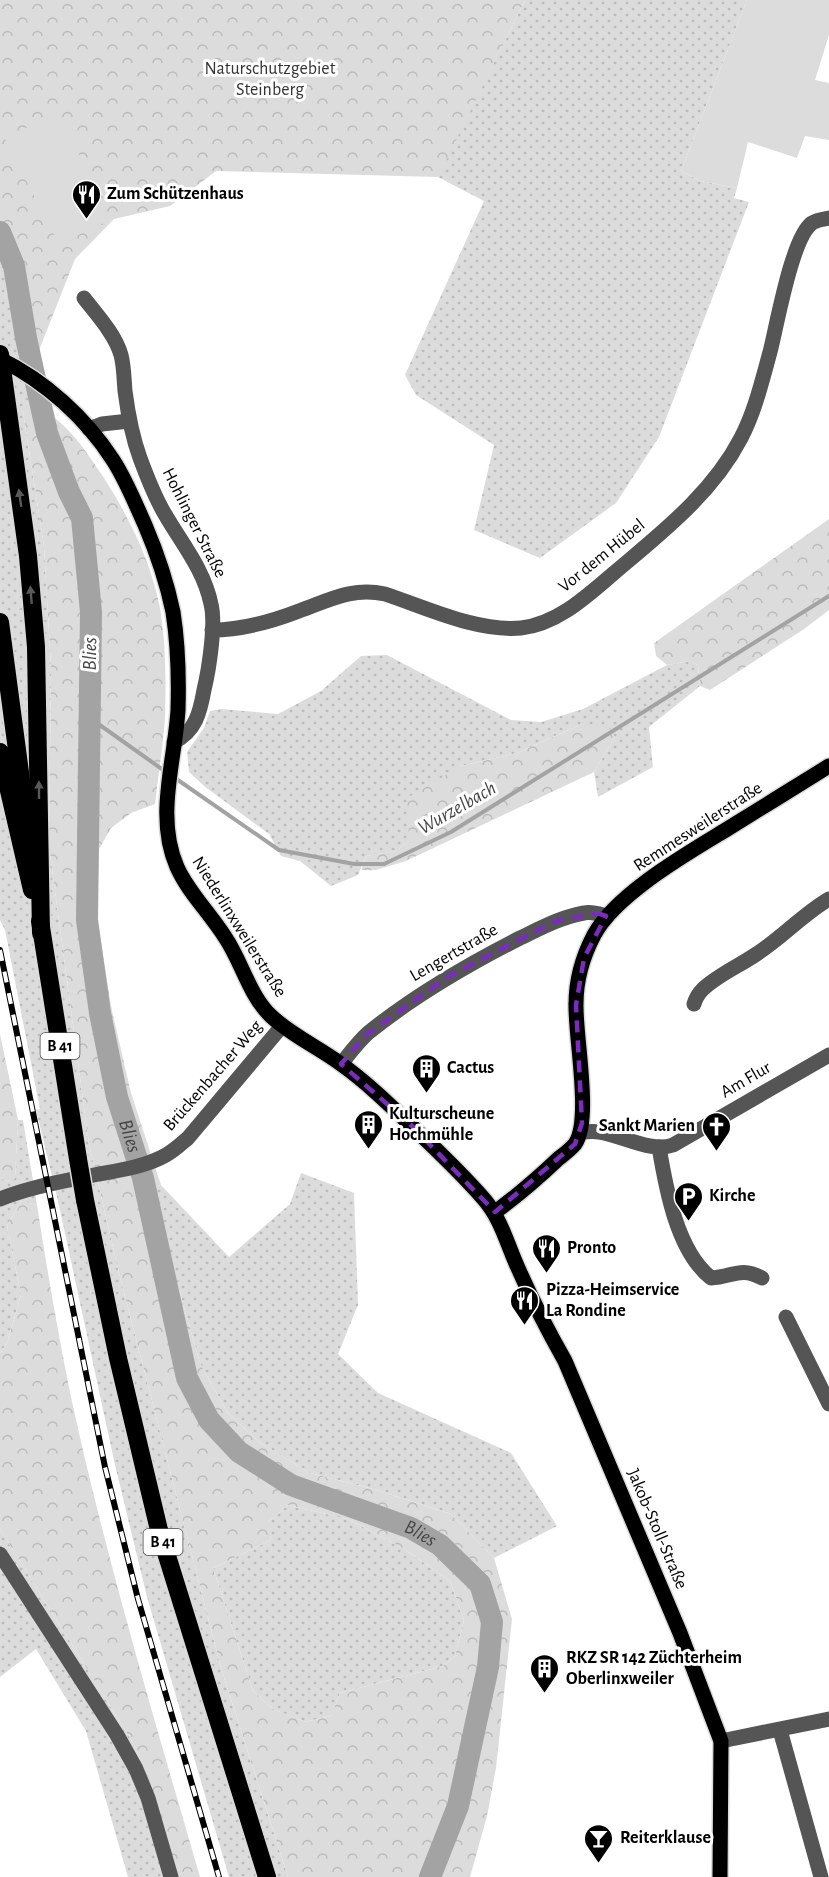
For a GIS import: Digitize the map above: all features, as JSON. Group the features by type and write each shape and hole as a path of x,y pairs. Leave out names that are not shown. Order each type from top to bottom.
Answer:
{"highway":[{"path":"0,358 28,556 36,647 41,933"},
{"name":"B 41","path":"0,622 41,933 85,1200 118,1358 159,1530 267,1877"},
{"path":"0,752 41,933"}],"main road":[{"name":"Niederlinxweilerstraße","path":"0,358 56,396 89,429 112,459 151,540 164,577 177,642 178,712 167,798 170,844 176,866 226,938 260,1003 268,1013 282,1026 341,1064 372,1088 482,1196 495,1212"},
{"name":"Remmesweilerstraße","path":"580,1132 582,1097 576,1005 577,983 594,934 606,916 669,865 829,766"},
{"path":"495,1212 528,1186 574,1144 580,1132"},
{"name":"Jakob-Stoll-Straße","path":"495,1212 518,1269 564,1361 612,1471 711,1710 721,1741 720,1877"}],"street":[{"name":"Vor dem Hübel","path":"212,630 224,630 271,620 352,592 369,590 479,624 500,628 523,628 544,621 583,599 666,528 702,494 724,466 741,438 752,413 775,334 792,262 802,234 812,223 829,218"},
{"name":"Hohlinger Straße","path":"84,298 111,333 121,355 129,421 139,456 165,515 205,579 212,606 212,630 199,715 193,729 174,742"},
{"path":"89,429 102,424 129,421"},
{"path":"694,1004 697,995 706,986 758,954 801,917 829,899"},
{"name":"Lengertstraße","path":"341,1064 366,1035 386,1019 484,956 555,921 585,912 606,916"},
{"name":"Brückenbacher Weg","path":"0,1199 39,1187 153,1161 178,1147 282,1026"},
{"name":"Am Flur","path":"658,1147 665,1148 673,1144 829,1055"},
{"path":"580,1132 598,1132 658,1147 672,1211 691,1254 702,1271 711,1278 722,1278 742,1271 751,1272 762,1278"},
{"path":"786,1317 829,1404"},
{"path":"0,1554 111,1725 131,1760 148,1798 171,1877"},
{"path":"721,1741 829,1719"},
{"path":"780,1730 821,1877"}],"highlighted area":[{"path":"597,913 606,916 584,958 576,1005 582,1123 575,1144 495,1212 409,1123 341,1064 366,1035 447,977 555,921"}],"green space":[{"name":"Naturschutzgebiet Steinberg","path":"0,0 525,0 438,177 216,171 170,206 114,219 75,259 36,358 25,350 18,329 0,248"},
{"path":"525,0 747,0 681,171 700,181 737,188 734,198 749,202 659,437 616,503 540,558 474,530 494,445 416,395 405,375 484,201 438,177 439,173"},
{"path":"747,0 829,0 829,35 815,80 829,83 829,140 805,136 797,158 748,142 737,188 700,181 681,171"},
{"path":"58,111 110,220 59,244 5,139"},
{"path":"0,248 25,350 36,358 35,400 49,412 33,404 23,412 44,546 51,668 49,846 89,1144 119,1273 221,1668 288,1877 229,1877 147,1597 115,1465 36,1110 40,1109 5,930 0,920"},
{"path":"33,404 64,426 102,475 121,506 145,556 160,608 165,663 165,718 155,804 131,813 111,828 99,849 97,918 112,1011 131,1093 161,1185 150,1188 200,1363 227,1412 259,1442 310,1473 373,1489 451,1514 494,1558 512,1619 496,1768 487,1816 470,1877 288,1877 221,1668 119,1273 89,1144 49,846 51,668 44,546 23,412 27,406","holes":["288,1505 348,1519 406,1550 450,1581 464,1620 455,1656 443,1666 340,1693 331,1716 305,1722 273,1709 253,1691 213,1568 271,1540 268,1522"]},
{"path":"829,519 829,610 804,629 710,690 700,686 698,665 690,661 667,665 656,656 654,643"},
{"path":"387,655 511,720 541,722 583,709 667,665 690,661 698,665 700,686 649,727 653,767 598,797 594,772 615,737 582,724 517,753 461,766 409,825 409,841 396,851 366,856 358,875 331,886 300,861 281,856 269,834 204,786 189,772 187,752 204,728 210,711 221,709 278,714 321,691 361,656"},
{"path":"582,724 607,725 615,737 594,772 406,861 376,870 361,870 366,856 396,851 409,841 407,798 461,766 517,753"},
{"path":"0,1034 18,1120 15,1179 7,1181 0,1178"},
{"path":"18,1120 23,1120 37,1205 21,1201 7,1226 21,1295 7,1343 0,1353 0,1178 7,1181 15,1178"},
{"path":"301,1173 354,1193 358,1305 338,1354 378,1393 511,1453 557,1526 494,1558 451,1514 373,1489 310,1473 259,1442 227,1412 200,1363 150,1188 161,1185 229,1257 290,1204"},
{"path":"21,1201 37,1205 71,1397 99,1518 200,1877 177,1877 153,1796 135,1746 0,1529 0,1353 7,1343 21,1295 7,1226"},
{"path":"288,1505 348,1519 406,1550 450,1581 464,1620 455,1656 443,1666 340,1693 331,1716 305,1722 273,1709 253,1691 213,1568 271,1540 267,1523"},
{"path":"0,1529 135,1746 153,1796 177,1877 128,1877 86,1731 36,1649 0,1677"}],"waterway":[{"name":"Blies","path":"0,232 14,266 26,338 47,433 69,492 82,518 91,612 87,920 100,1013 117,1097 143,1178 187,1378 209,1420 239,1452 291,1485 411,1528 440,1545 480,1584 492,1622 488,1667 458,1806 430,1877"},
{"name":"Wurzelbach","path":"175,778 279,850 354,864 384,864 451,832 829,596"},
{"name":"Wurzelbach","path":"90,718 166,772"}],"railway":[{"path":"0,950 105,1467 138,1599 219,1877"}],"place":[{"name":"Zum Schützenhaus","path":"86,220"},
{"name":"Cactus","path":"426,1094"},
{"name":"Kulturscheune Hochmühle","path":"368,1150"},
{"name":"Sankt Marien","path":"716,1152"},
{"name":"Kirche","path":"688,1222"},
{"name":"Pronto","path":"546,1274"},
{"name":"Pizza-Heimservice La Rondine","path":"525,1326"},
{"name":"RKZ SR 142 Züchterheim Oberlinxweiler","path":"545,1694"},
{"name":"Reiterklause","path":"599,1864"}]}
